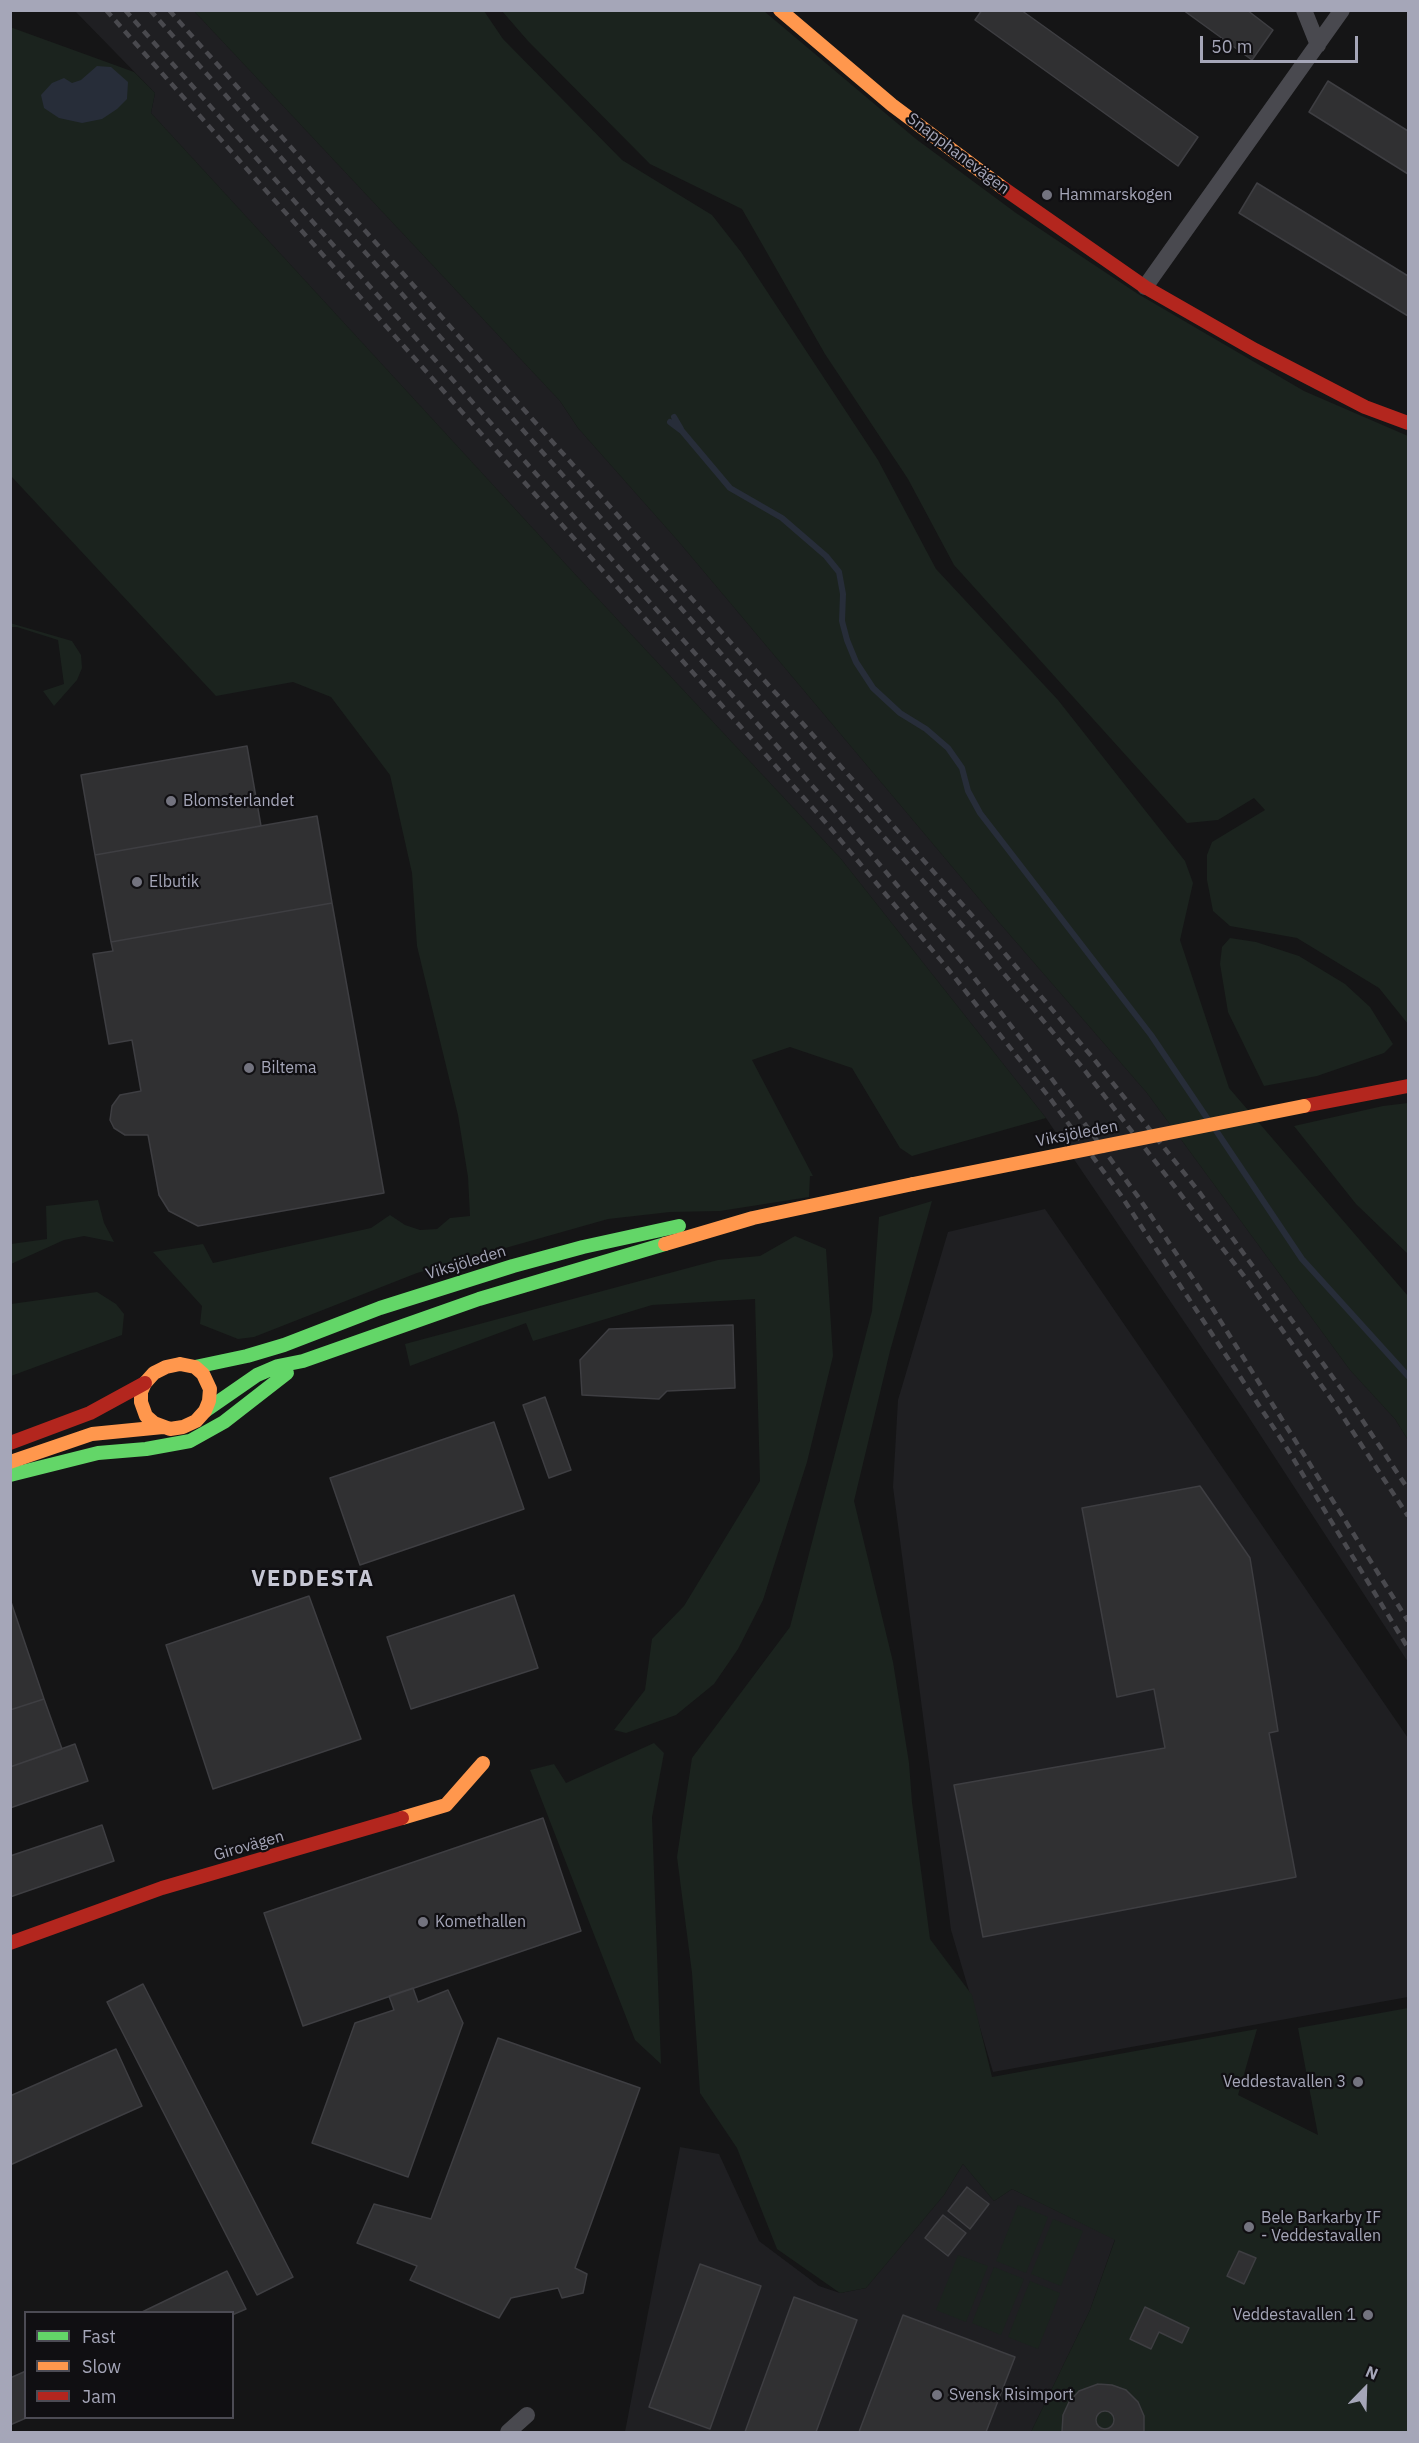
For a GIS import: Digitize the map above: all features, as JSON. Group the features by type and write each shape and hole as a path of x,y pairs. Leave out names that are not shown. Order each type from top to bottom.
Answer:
{"main road":[{"name":"Snapphanevägen","path":"780,10 911,119 1030,209 1144,287 1255,350 1365,407 1408,423"},
{"name":"Viksjöleden","path":"205,1411 257,1375 278,1366 303,1361 479,1299 753,1218 1408,1086"},
{"name":"Viksjöleden","path":"195,1367 284,1345 452,1284 583,1247 702,1222 753,1218"},
{"name":"Viksjöleden","path":"10,1476 98,1453 146,1449 190,1441 224,1422 303,1361"},
{"path":"10,1443 90,1413 145,1383 154,1373 166,1367 180,1364 195,1367 203,1374 210,1389 205,1411 190,1425 92,1434 10,1461"},
{"path":"145,1383 140,1397 142,1407 150,1420 163,1427"},
{"name":"Girovägen","path":"10,1943 162,1888 446,1805 483,1763"}],"street":[{"path":"1304,10 1318,45"},
{"path":"1144,287 1342,10"},
{"path":"508,2433 527,2415"}],"shaded area":[{"path":"75,11 194,11 560,401 578,428 679,542 997,920 1147,1093 1350,1370 1395,1419 1408,1440 1408,1662 1246,1413 1046,1118 841,859 573,572 151,113 155,93"},
{"path":"194,11 484,11 503,39 622,160 712,215 741,252 878,460 936,569 1058,700 1185,861 1193,883 1180,940 1229,1088 1408,1296 1408,1440 1395,1419 1350,1370 1147,1093 997,920 679,542 578,428 560,401"},
{"path":"502,11 764,11 916,139 1016,213 1138,294 1304,391 1408,436 1408,1024 1379,988 1297,938 1230,926 1213,911 1207,880 1207,855 1212,842 1265,810 1254,798 1218,820 1187,823 954,565 908,479 825,354 742,209 650,164 528,41"},
{"path":"10,27 134,72 155,93 151,113 573,572 841,859 1046,1118 912,1156 900,1148 852,1068 790,1047 752,1060 813,1176 810,1176 809,1197 720,1211 670,1212 608,1219 417,1273 254,1337 238,1339 200,1324 202,1306 153,1252 203,1244 213,1263 371,1228 390,1215 405,1225 420,1230 437,1229 450,1218 470,1216 468,1177 458,1115 417,946 412,873 390,775 331,697 293,682 216,696 11,476"},
{"path":"10,623 72,641 81,655 82,668 77,680 54,706 43,691 64,684 58,640 11,627"},
{"path":"1230,938 1256,942 1299,956 1345,984 1370,1007 1393,1044 1384,1053 1317,1076 1264,1086 1228,1012 1220,964 1222,947"},
{"path":"1408,1103 1408,1254 1356,1204 1294,1126 1383,1106"},
{"path":"98,1200 104,1223 114,1242 84,1236 64,1240 11,1264 11,1244 47,1239 46,1206"},
{"path":"932,1201 890,1351 854,1501 893,1662 909,1763 930,1939 972,1995 992,2077 1257,2029 1238,2095 1318,2135 1298,2028 1408,2008 1408,2432 1031,2432 1090,2310 1115,2240 1012,2189 994,2201 963,2164 944,2195 866,2288 840,2293 777,2249 737,2148 700,2093 692,1973 677,1857 692,1758 790,1627 872,1311 879,1217"},
{"path":"1045,1209 1408,1738 1408,1997 993,2072 951,1930 893,1487 898,1400 948,1232"},
{"path":"795,1236 826,1249 833,1356 807,1462 763,1600 738,1649 714,1684 676,1715 626,1733 614,1730 645,1690 652,1639 684,1606 760,1481 755,1299 652,1305 533,1341 526,1323 410,1366 405,1344 718,1260 760,1256"},
{"path":"97,1292 116,1304 124,1314 122,1335 11,1376 11,1304"},
{"path":"654,1743 664,1753 652,1817 661,2064 635,2040 530,1770 554,1764 566,1783"},
{"path":"680,2147 719,2154 759,2241 819,2286 840,2293 866,2288 944,2195 963,2164 994,2201 1012,2189 1115,2239 1090,2310 1031,2432 625,2432"},
{"path":"1018,2205 1048,2217 1026,2273 996,2261"},
{"path":"1053,2219 1083,2231 1061,2286 1031,2274"},
{"path":"958,2255 988,2266 966,2322 936,2310"},
{"path":"994,2267 1024,2279 1001,2335 972,2323"},
{"path":"1030,2281 1060,2293 1038,2349 1008,2337"}],"water":[{"path":"97,66 111,67 128,82 127,99 117,109 102,119 82,123 59,118 44,108 41,95 52,83 64,78 72,83 81,80"}],"building":[{"path":"982,10 1021,10 1198,137 1178,166 975,20"},
{"path":"1183,10 1247,10 1273,30 1252,60"},
{"path":"1328,81 1408,131 1408,174 1309,112"},
{"path":"1257,183 1408,276 1408,316 1239,213"},
{"name":"Blomsterlandet","path":"247,746 261,826 95,855 81,775"},
{"path":"317,816 332,903 111,942 95,855"},
{"name":"Biltema","path":"332,903 384,1193 198,1226 169,1211 159,1195 148,1135 125,1135 114,1128 110,1120 112,1106 120,1095 141,1091 132,1040 109,1044 93,954 113,951 111,942"},
{"path":"733,1325 735,1388 667,1391 659,1399 582,1395 580,1360 609,1329"},
{"path":"545,1397 571,1470 549,1478 523,1405"},
{"path":"494,1422 524,1509 360,1565 330,1478"},
{"path":"1200,1486 1250,1558 1278,1731 1269,1733 1296,1877 983,1937 954,1785 1165,1748 1154,1689 1117,1697 1082,1508"},
{"path":"514,1595 538,1668 411,1709 387,1637"},
{"path":"309,1596 361,1739 213,1789 166,1645"},
{"path":"10,1599 44,1699 10,1710"},
{"path":"44,1699 62,1749 10,1767 10,1710"},
{"path":"75,1744 88,1781 10,1808 10,1767"},
{"name":"Komethallen","path":"543,1818 581,1931 303,2026 264,1913"},
{"path":"102,1825 114,1861 10,1897 10,1856"},
{"path":"143,1984 293,2277 257,2295 107,2002"},
{"path":"413,1988 418,2002 448,1990 463,2023 408,2177 312,2143 355,2023 394,2010 389,1996"},
{"path":"498,2038 640,2088 575,2268 587,2274 583,2293 562,2298 558,2288 511,2298 499,2318 410,2280 417,2266 357,2243 374,2204 431,2219"},
{"path":"116,2049 142,2106 10,2165 10,2096"},
{"path":"967,2187 989,2204 970,2229 948,2211"},
{"path":"943,2215 966,2233 948,2256 925,2238"},
{"path":"1239,2251 1256,2258 1244,2284 1227,2276"},
{"path":"700,2264 761,2286 710,2429 649,2407"},
{"path":"227,2271 246,2309 234,2314 234,2311 144,2311"},
{"path":"794,2297 857,2320 816,2432 745,2432"},
{"path":"1145,2307 1189,2328 1182,2343 1159,2332 1151,2349 1130,2339"},
{"name":"Svensk Risimport","path":"903,2315 1015,2357 986,2432 859,2432"},
{"path":"24,2372 24,2419 10,2425 10,2378"},
{"path":"1098,2384 1112,2385 1126,2390 1138,2402 1144,2416 1144,2432 1062,2432 1063,2415 1069,2402 1079,2391"},
{"path":"1105,2411 1111,2414 1114,2420 1111,2426 1105,2429 1099,2426 1096,2420 1099,2414"}],"waterway":[{"path":"674,417 681,429"},
{"path":"670,422 682,431 730,488 782,518 826,556 839,572 843,594 842,621 847,640 856,662 873,688 900,713 926,729 948,748 962,768 968,791 980,813 1151,1035 1207,1118"},
{"path":"1215,1129 1302,1259 1408,1376"}],"railway":[{"path":"106,10 827,824 948,969 1049,1097 1120,1194 1285,1445 1408,1648"},
{"path":"125,10 833,809 965,966 1139,1198 1208,1301 1408,1621"},
{"path":"150,10 979,944 1082,1067 1244,1276 1334,1403 1408,1516"},
{"path":"169,10 860,788 991,937 1093,1058 1200,1193 1345,1394 1408,1489"}],"traffic: fast":[{"path":"195,1367 284,1345 380,1308 513,1266 583,1247 679,1226"},
{"path":"205,1411 257,1375 278,1366 303,1361 479,1299 665,1244"},
{"path":"10,1475 98,1453 146,1449 190,1441 224,1422 287,1373"}],"traffic: slow":[{"path":"780,10 892,105 1003,188"},
{"path":"913,1184 1304,1106"},
{"path":"665,1244 753,1218 913,1184"},
{"path":"180,1364 195,1367 203,1374 210,1389 209,1401 205,1411 196,1421 183,1427 170,1429 154,1423 146,1416 141,1402 141,1392 154,1373 180,1364"},
{"path":"10,1462 92,1434 163,1427"},
{"path":"402,1818 446,1805 483,1763"}],"traffic: jam":[{"path":"1003,188 1145,287 1255,350 1365,407 1408,423"},
{"path":"1304,1106 1408,1086"},
{"path":"10,1443 90,1413 145,1383"},
{"path":"10,1943 162,1888 402,1818"}],"place":[{"name":"Hammarskogen","path":"1047,195"},
{"name":"Blomsterlandet","path":"171,801"},
{"name":"Elbutik","path":"137,882"},
{"name":"Biltema","path":"249,1068"},
{"name":"Komethallen","path":"423,1922"},
{"name":"Veddestavallen 3","path":"1358,2082"},
{"name":"Bele Barkarby IF - Veddestavallen","path":"1249,2227"},
{"name":"Veddestavallen 1","path":"1368,2315"},
{"name":"Svensk Risimport","path":"937,2395"}],"district":[{"name":"VEDDESTA","path":"313,1580"}]}
